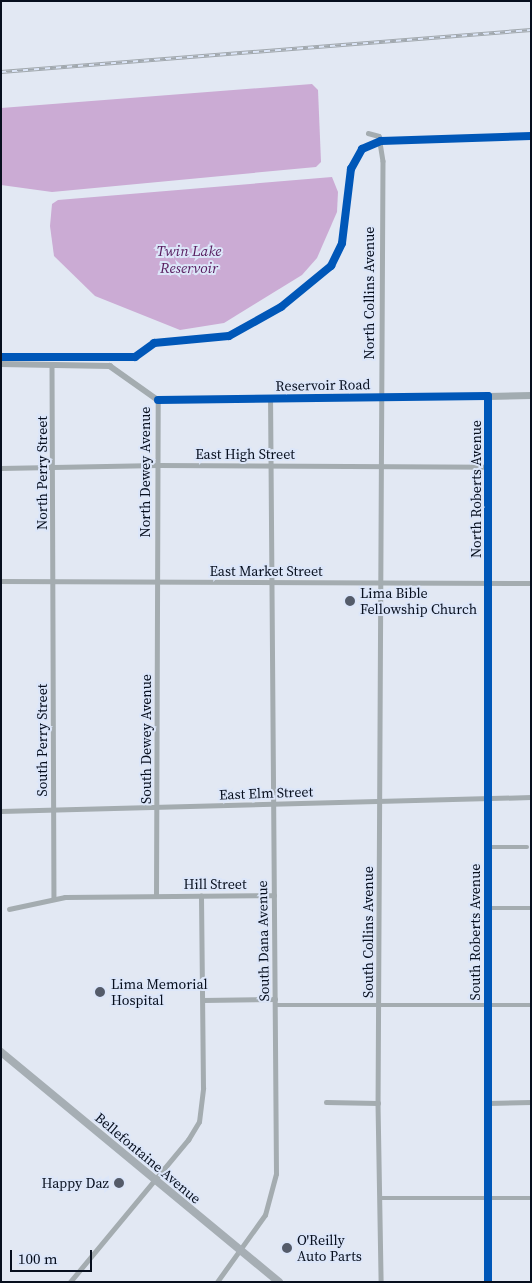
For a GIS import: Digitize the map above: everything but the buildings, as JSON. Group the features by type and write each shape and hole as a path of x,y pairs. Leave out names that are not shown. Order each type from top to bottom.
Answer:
{"main road":[{"name":"Reservoir Road","path":"488,396 531,395"},
{"name":"Bellefontaine Avenue","path":"1,1052 279,1282"}],"street":[{"name":"North Collins Avenue","path":"368,133 379,136 383,161 380,582"},
{"name":"North Dewey Avenue","path":"1,364 104,365 129,377 158,400 157,582"},
{"name":"North Perry Street","path":"52,364 53,582"},
{"name":"Reservoir Road","path":"158,400 488,396"},
{"name":"North Roberts Avenue","path":"488,396 488,582"},
{"name":"South Dana Avenue","path":"217,1282 265,1215 276,1174 270,398"},
{"name":"East High Street","path":"1,468 158,465 488,467"},
{"name":"East Market Street","path":"1,581 531,583"},
{"name":"South Perry Street","path":"53,582 54,898"},
{"name":"South Dewey Avenue","path":"156,896 157,582"},
{"name":"South Collins Avenue","path":"380,582 378,1103 381,1282"},
{"name":"South Roberts Avenue","path":"488,582 488,1282"},
{"name":"East Elm Street","path":"1,811 531,797"},
{"path":"488,847 527,847"},
{"name":"Hill Street","path":"54,898 274,895"},
{"path":"70,1282 188,1140 201,1114 203,1000 201,896"},
{"path":"9,909 54,898"},
{"path":"488,908 531,908"},
{"path":"203,1000 378,1005 531,1005"},
{"path":"326,1102 378,1103"},
{"path":"488,1102 531,1102"},
{"path":"380,1198 531,1198"}],"water":[{"path":"312,84 318,90 321,162 316,167 52,192 1,185 1,108"},
{"name":"Twin Lake Reservoir","path":"332,177 338,192 337,212 317,258 302,275 224,323 180,330 95,296 54,256 50,226 52,204 58,200"}],"railway":[{"path":"1,72 531,30"}],"cycle path":[{"path":"1,357 135,357 154,343 229,336 281,307 331,266 342,243 351,169 362,149 381,141 531,136"},
{"path":"158,400 488,396 488,1282"}],"place":[{"name":"Lima Bible Fellowship Church","path":"350,601"},
{"name":"Lima Memorial Hospital","path":"100,992"},
{"name":"Happy Daz","path":"119,1183"},
{"name":"O'Reilly Auto Parts","path":"287,1248"}]}
